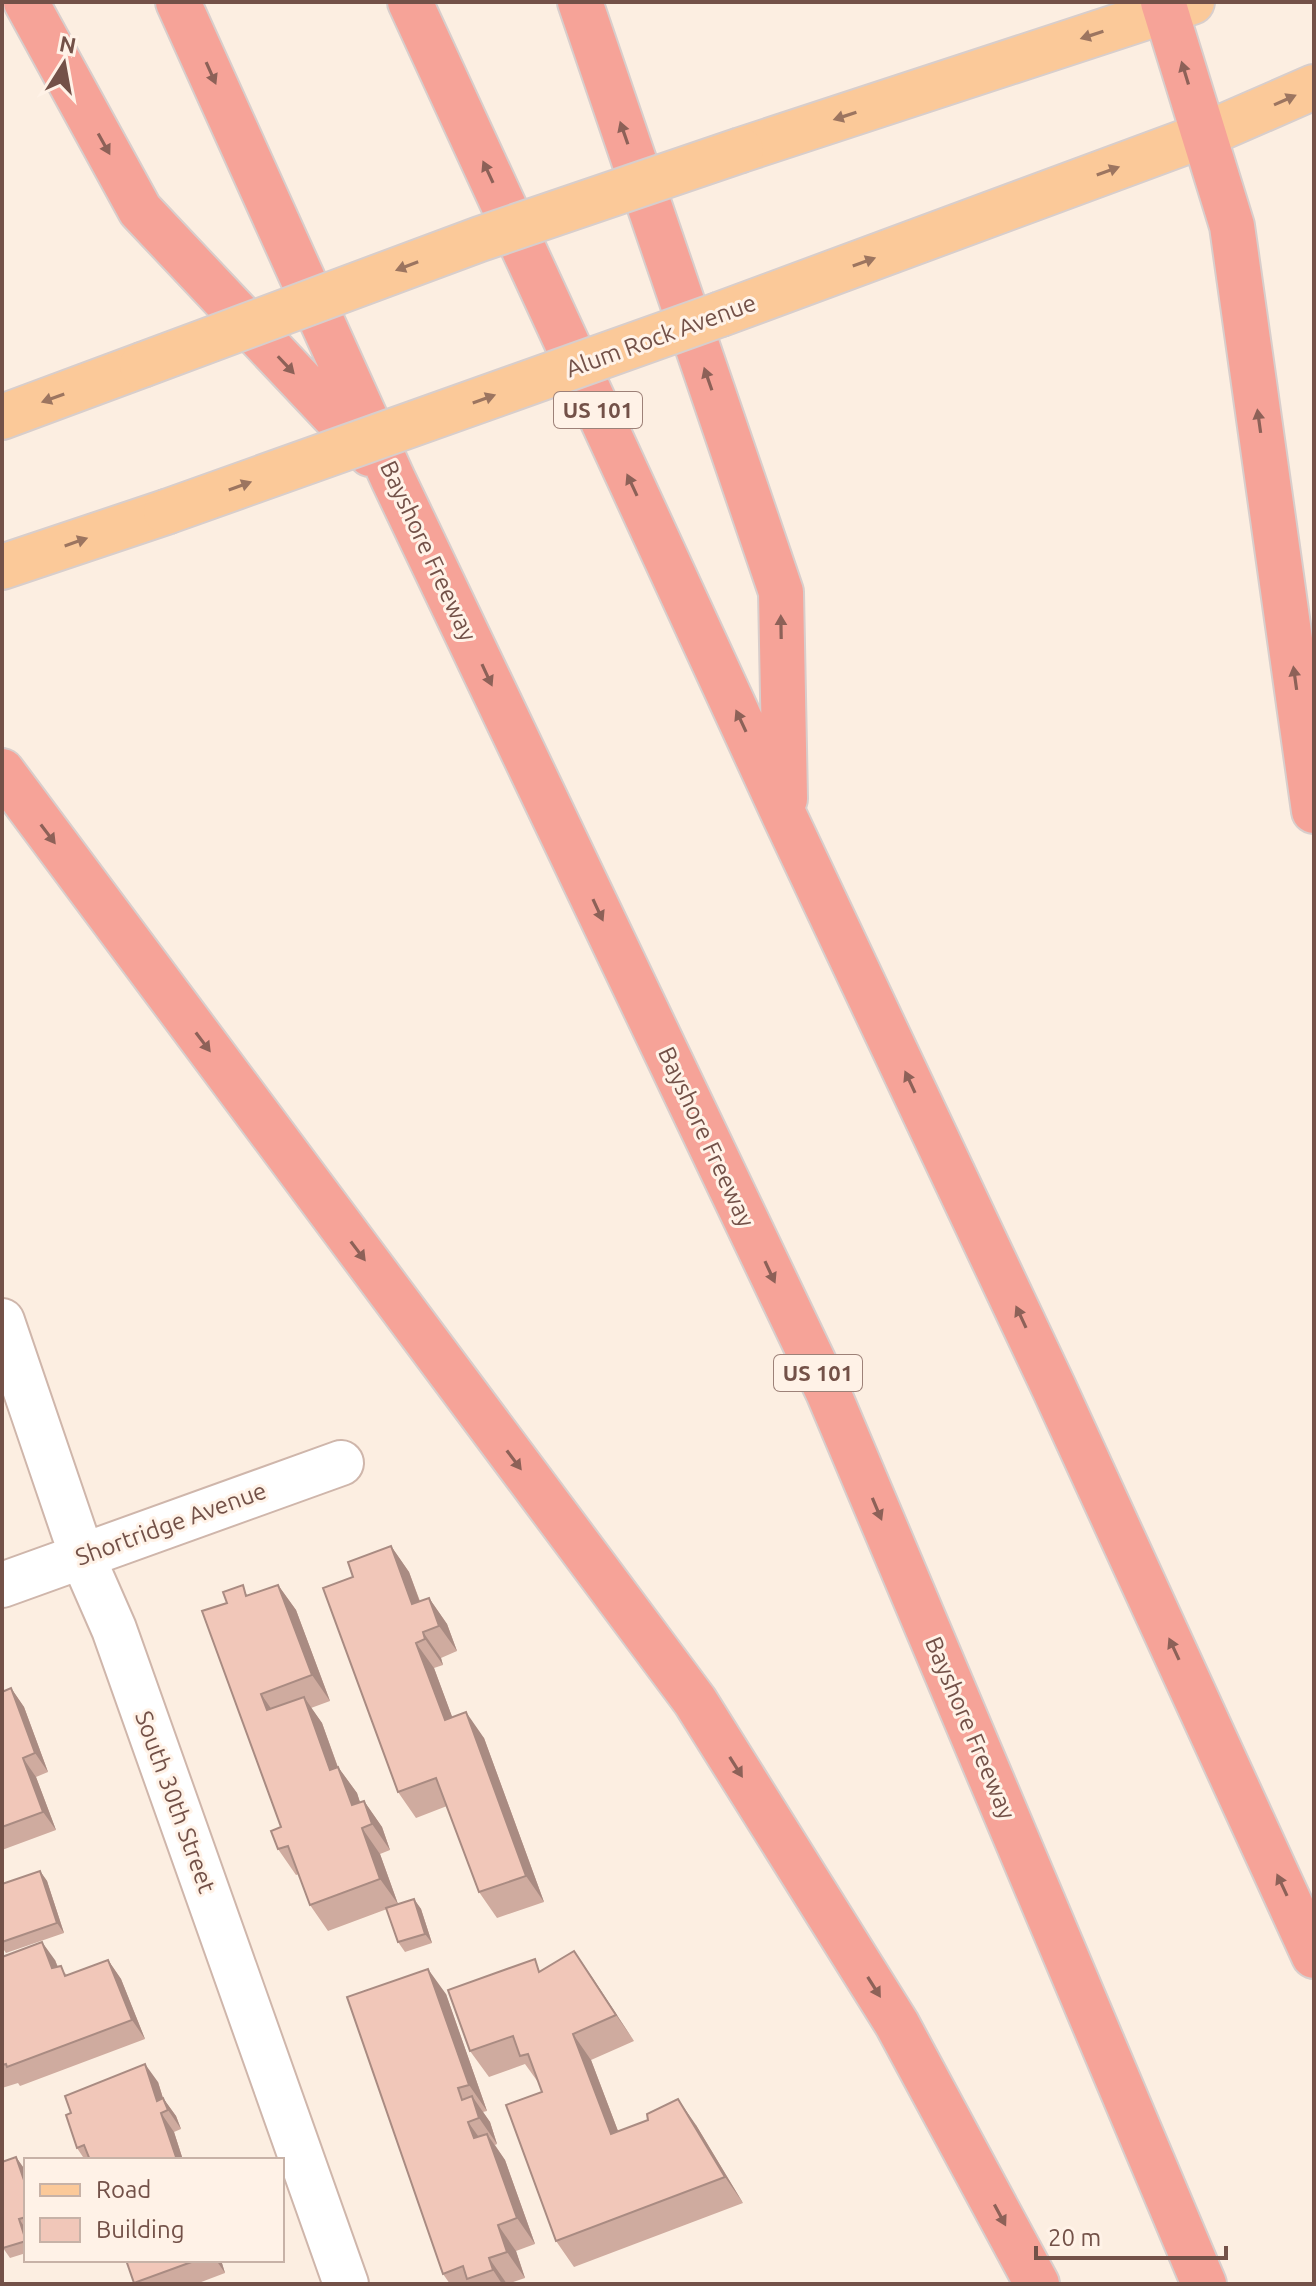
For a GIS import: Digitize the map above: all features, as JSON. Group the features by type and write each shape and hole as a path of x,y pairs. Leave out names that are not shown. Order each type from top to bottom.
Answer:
{"highway":[{"path":"26,2 140,210 393,479"},
{"name":"Bayshore Freeway","path":"178,2 393,479 828,1392 1204,2284"},
{"name":"US 101","path":"410,2 785,817 1061,1402 1314,1956"},
{"path":"580,2 781,592 785,817"},
{"path":"1174,5 1204,135 1232,226 1314,811"},
{"path":"2,771 695,1701 897,2024 1037,2284"}],"main road":[{"path":"2,417 480,239 1174,5"},
{"name":"Alum Rock Avenue","path":"2,567 166,512 791,289 1204,135 1314,87"}],"street":[{"name":"South 30th Street","path":"2,1321 82,1556 114,1629 346,2284"},
{"name":"Shortridge Avenue","path":"2,1585 341,1463"}],"building":[{"path":"391,1546 412,1604 429,1598 439,1626 423,1632 425,1639 416,1643 445,1720 466,1712 526,1876 479,1892 436,1778 398,1792 323,1588 353,1577 348,1562"},
{"path":"243,1585 246,1596 278,1585 312,1675 261,1694 267,1710 304,1697 330,1770 338,1767 352,1805 364,1801 372,1824 362,1828 380,1879 310,1905 288,1846 278,1849 271,1831 281,1827 202,1611 227,1603 223,1592"},
{"path":"11,1688 35,1753 23,1758 43,1812 2,1827 2,1692"},
{"path":"40,1871 57,1923 2,1942 2,1884"},
{"path":"414,1899 425,1934 398,1942 386,1908"},
{"path":"42,1942 52,1968 61,1966 65,1976 108,1960 132,2020 7,2067 6,2064 2,2065 2,1957"},
{"path":"574,1951 616,2015 573,2034 611,2134 648,2120 647,2114 678,2099 725,2177 556,2241 506,2105 542,2092 528,2054 520,2056 513,2036 470,2051 448,1990 535,1959 539,1972"},
{"path":"428,1969 469,2085 458,2088 462,2100 472,2096 479,2118 468,2122 474,2138 487,2134 517,2218 498,2225 507,2252 489,2258 493,2270 467,2279 463,2266 443,2274 347,1997"},
{"path":"145,2064 157,2101 163,2098 168,2110 161,2113 176,2158 89,2158 84,2145 77,2148 66,2115 71,2113 65,2096"},
{"path":"16,2157 24,2180 24,2218 19,2219 24,2242 3,2248 2,2162"},
{"path":"127,2262 192,2262 134,2283"}]}
